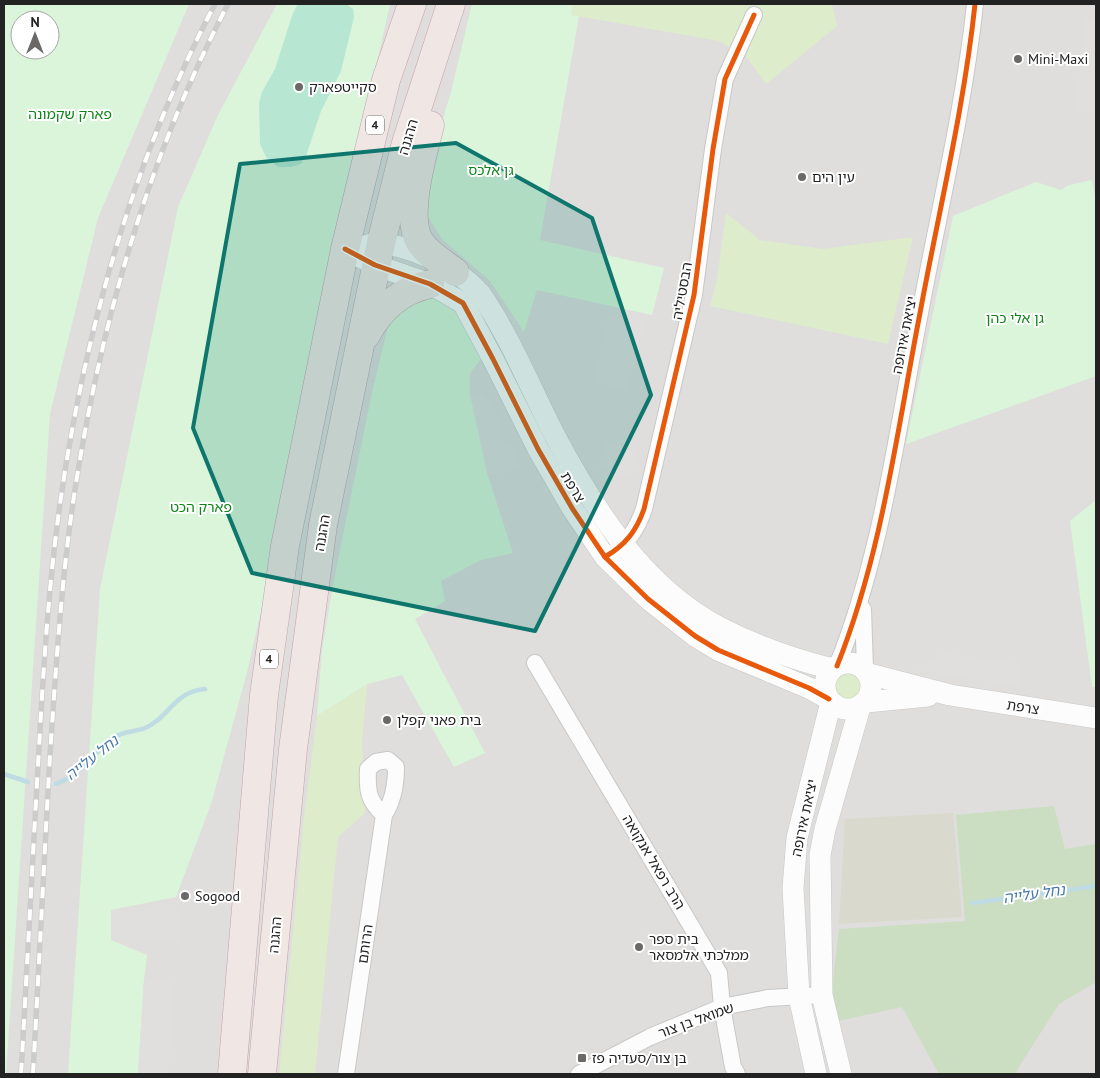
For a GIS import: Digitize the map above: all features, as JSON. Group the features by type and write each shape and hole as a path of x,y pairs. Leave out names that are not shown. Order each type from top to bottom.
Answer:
{"highway":[{"name":"4","path":"232,1074 264,695 292,510 345,249 386,80 412,4"},
{"name":"ההגנה","path":"262,1074 292,749 306,636 323,525 378,254 406,143 451,4"},
{"path":"455,272 424,247 414,228 415,202 421,162 454,26 456,4"},
{"path":"360,345 373,320 388,304 410,290 430,284"}],"street":[{"name":"יציאת אירופה","path":"835,668 864,592 966,82 975,4"},
{"name":"הבסטיליה","path":"605,557 623,546 636,529 644,510 688,326 725,79 754,15"},
{"name":"צרפת","path":"345,249 378,254 419,254 455,272 470,283 490,308 555,435 587,492 623,546 663,586 717,626 754,644 835,668"},
{"name":"צרפת","path":"378,254 456,298 468,310 538,449 605,557 648,599 695,636 732,657 809,688 830,700"},
{"name":"יציאת אירופה","path":"864,592 863,649 867,672"},
{"name":"הרב רפאל אנקואה","path":"535,663 719,973 722,1007 734,1066 738,1074"},
{"path":"852,663 867,672 872,689 863,704 845,709 830,700 825,686 835,668 852,663"},
{"name":"צרפת","path":"867,672 950,695 1096,718"},
{"name":"צרפת","path":"863,704 950,695"},
{"name":"יציאת אירופה","path":"799,996 792,888 797,838 830,700"},
{"name":"יציאת אירופה","path":"822,994 820,855 825,828 863,704"},
{"name":"הרותם","path":"346,1074 384,815"},
{"path":"822,994 841,1074"},
{"name":"שמואל בן צור","path":"579,1074 650,1037 722,1007 768,998 822,994"},
{"path":"799,996 816,1074"}],"highlighted area":[{"path":"456,143 592,218 651,395 535,631 252,573 193,428 240,164"}],"shaded area":[{"path":"4,4 1096,4 1096,1074 4,1074"},
{"path":"1084,18 1096,18 1096,112 1076,112"},
{"path":"608,316 645,320 627,391 593,382"},
{"path":"483,392 496,409 501,436 507,442 512,443 521,469 488,476 470,394"},
{"path":"605,442 638,452 631,477 597,467"},
{"path":"943,653 1022,664 1019,686 916,671"},
{"path":"953,813 962,917 839,924 845,819"},
{"path":"111,910 181,911 180,942 111,940"},
{"path":"144,980 174,982 168,1074 138,1074"}],"green space":[{"name":"פארק שקמונה","path":"4,4 189,4 98,218 50,414 6,1074 4,1074"},
{"name":"פארק הכט","path":"277,4 390,4 338,237 283,517 246,676 211,804 176,897 111,910 111,940 147,955 138,1074 68,1074 100,589 178,207 218,115"},
{"name":"סקייטפארק","path":"298,4 346,4 353,9 354,17 341,71 321,111 306,156 301,164 291,167 278,167 266,157 260,144 259,103 262,92 275,69 293,13"},
{"name":"גן אלכס","path":"472,4 573,4 571,15 579,16 540,240 664,268 652,315 537,290 524,332 490,281 442,239 427,215 431,158 451,92"},
{"path":"573,4 832,4 837,26 766,84 746,56 719,41 571,15"},
{"name":"גן אלי כהן","path":"1092,180 1096,202 1096,376 906,444 953,216 1036,182 1061,190 1069,185"},
{"path":"726,213 760,240 823,249 913,237 888,344 710,306 717,279"},
{"path":"417,296 445,297 458,306 484,355 470,373 470,394 488,476 513,553 481,560 441,581 445,601 415,619 485,753 454,767 402,675 367,684 317,716 322,650 333,585 371,397 390,318"},
{"path":"1096,500 1096,687 1092,687 1070,521"},
{"path":"849,673 859,677 863,687 859,697 849,701 839,697 835,687 839,677"},
{"path":"367,684 362,743 365,813 338,837 315,1074 279,1074 304,817 317,716"},
{"path":"1054,806 1065,849 1096,844 1096,982 1059,1004 1017,1070 1017,1074 939,1074 902,1007 838,1021 832,988 839,929 965,921 956,815"}],"waterway":[{"name":"נחל עלייה","path":"56,784 74,774 115,737 153,724 178,700 194,691 205,689"},
{"name":"נחל עלייה","path":"4,774 28,782"},
{"name":"נחל עלייה","path":"972,903 1096,886"}],"railway":[{"path":"21,1074 46,631 56,530 72,433 84,370 117,244 161,121 186,62 215,4"},
{"path":"33,1074 59,625 69,528 85,432 113,306 151,182 199,62 228,4"}],"cycle path":[{"path":"837,666 853,624 866,580 887,492 927,274 958,120 975,4"},
{"path":"605,557 629,537 644,509 694,295 713,149 725,79 754,15"},
{"path":"345,249 375,265 430,284 463,303 538,449 572,508 605,557 648,599 695,636 718,650 809,688 829,699"}],"place":[{"name":"Mini-Maxi","path":"1018,59"},
{"name":"סקייטפארק","path":"299,87"},
{"name":"עין הים","path":"802,177"},
{"name":"בית פאני קפלן","path":"387,720"},
{"name":"Sogood","path":"185,896"},
{"name":"בית ספר ממלכתי אלמסאר","path":"639,947"},
{"name":"בן צור/סעדיה פז","path":"582,1058"}]}
